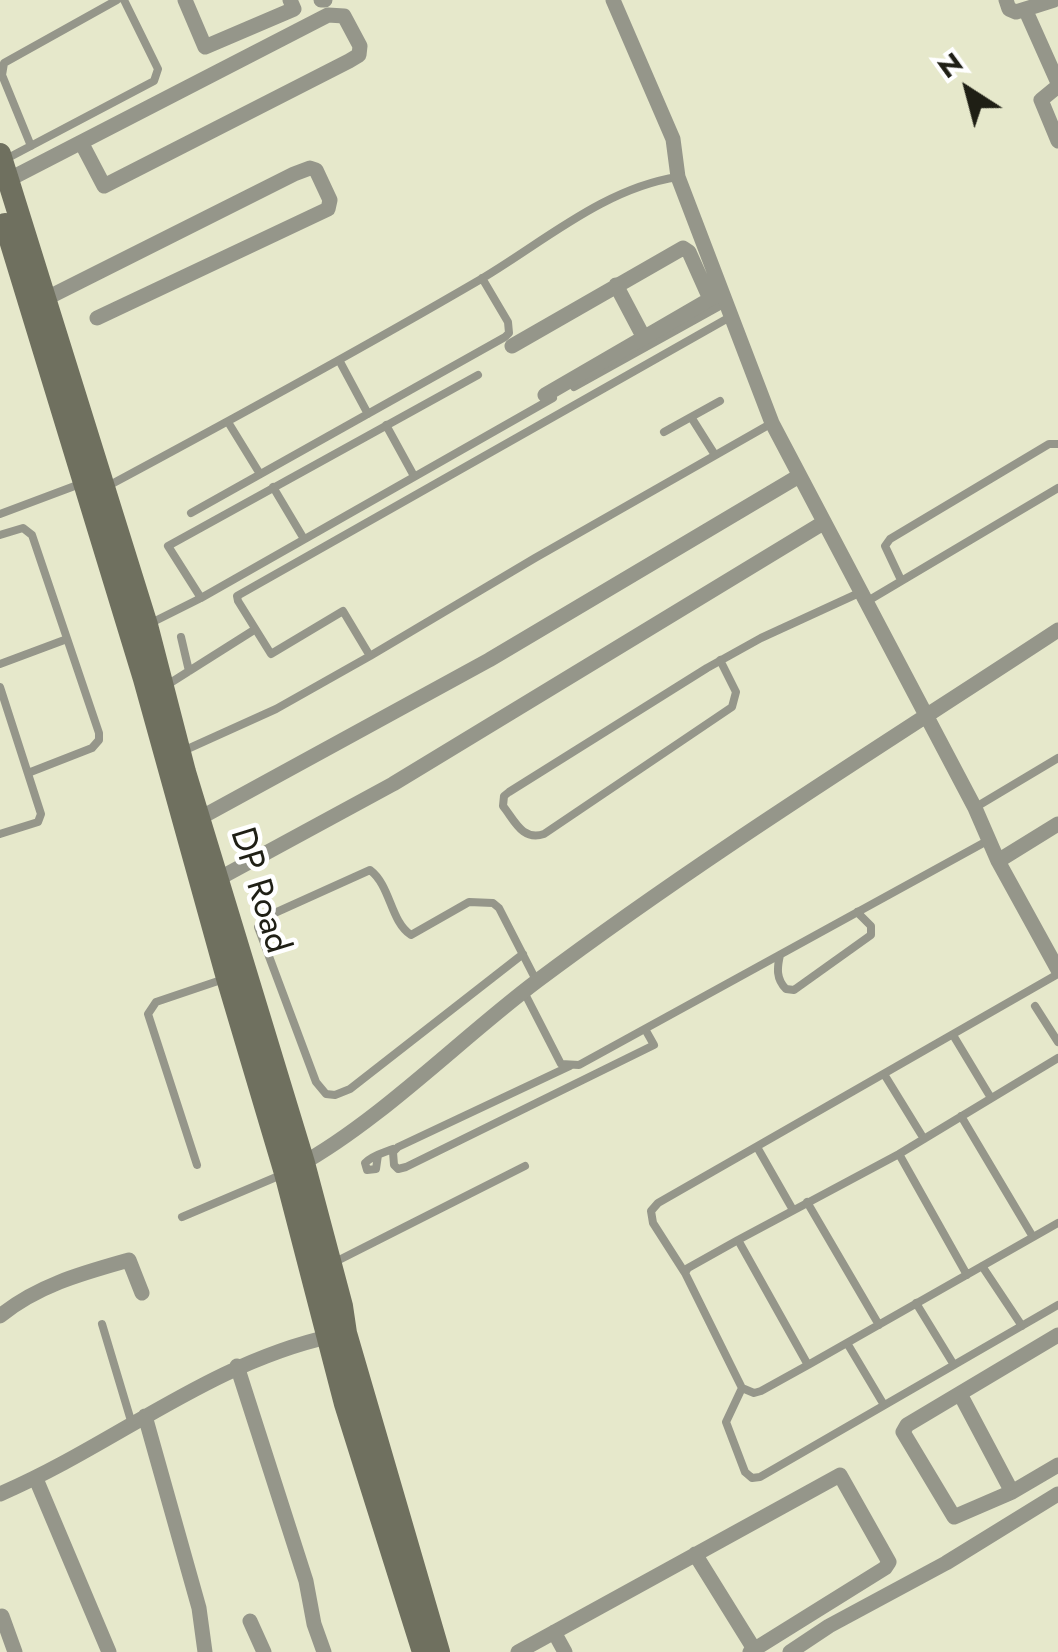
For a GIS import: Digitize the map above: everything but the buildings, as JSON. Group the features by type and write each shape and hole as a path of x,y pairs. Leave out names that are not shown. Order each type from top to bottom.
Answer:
{"street":[{"path":"184,0 205,47 294,9 290,0"},
{"path":"612,0 673,139 678,177 772,424 1058,972"},
{"path":"1006,0 1012,12 1054,0"},
{"path":"1025,9 1058,84 1040,100 1058,141"},
{"path":"3,170 82,144 328,15 344,16 360,46 359,55 350,61 104,186 82,144"},
{"path":"45,299 294,174 310,168 316,170 330,200 328,209 97,318"},
{"name":"DP Road","path":"3,170 45,299 144,679 294,1168 336,1335 403,1555 440,1652"},
{"name":"DP Road","path":"0,206 147,626 218,879 237,975"},
{"path":"512,346 683,248 723,302"},
{"path":"616,284 644,338"},
{"path":"546,396 644,338 723,302"},
{"path":"200,818 489,660 798,476"},
{"path":"218,879 392,784 823,523"},
{"path":"294,1168 354,1128 530,987 754,828 1058,630"},
{"path":"998,861 1058,824"},
{"name":"DP Road","path":"294,1168 332,1264 336,1335"},
{"path":"0,1316 67,1277 129,1260 142,1293"},
{"path":"0,1494 36,1479 237,1366 336,1335"},
{"path":"1058,1335 907,1425 903,1432 952,1516 1012,1492 1058,1465"},
{"path":"237,1366 306,1581 324,1652"},
{"path":"960,1394 1012,1492"},
{"path":"138,1420 199,1608 205,1652"},
{"path":"518,1652 832,1478 844,1478 889,1562 752,1651 695,1554"},
{"path":"36,1479 109,1652"},
{"path":"790,1652 829,1626 946,1564 1058,1494"},
{"name":"DP Road","path":"403,1555 423,1652"},
{"path":"2,1616 15,1652"},
{"path":"250,1621 264,1652"},
{"path":"554,1632 565,1652"}],"lane":[{"path":"3,170 31,146 158,77 158,69 120,0 4,63 2,75 31,146"},
{"path":"0,514 95,483 228,422 639,185 678,177"},
{"path":"191,512 505,337 508,322 482,278"},
{"path":"147,626 723,302"},
{"path":"370,656 343,610 270,654 237,596 481,461 723,302"},
{"path":"339,360 368,414"},
{"path":"201,598 168,546 478,375"},
{"path":"664,432 720,401"},
{"path":"690,417 715,455"},
{"path":"228,422 260,474"},
{"path":"180,752 276,709 772,424"},
{"path":"386,425 414,476"},
{"path":"901,580 885,546 890,539 1050,444 1058,444"},
{"path":"273,487 304,539"},
{"path":"720,660 736,692 732,707 544,834 534,837 524,833 504,806 504,796 720,660 901,580 1058,488"},
{"path":"0,535 23,528 32,535 100,740 92,748 28,772"},
{"path":"163,688 254,630"},
{"path":"181,638 189,671"},
{"path":"0,664 68,639"},
{"path":"0,687 40,819 0,834"},
{"path":"975,808 1058,758"},
{"path":"522,954 350,1089 335,1095 326,1094 316,1082 258,927 268,916 370,870 380,878 406,933 417,933 469,902 484,900 498,908 522,954 530,987 561,1064 579,1065 988,840"},
{"path":"780,955 777,966 781,984 786,990 794,990 871,935 871,926 857,912"},
{"path":"1056,1228 1033,1237 754,1394 742,1388 685,1273 653,1223 651,1211 658,1203 954,1036 1058,972"},
{"path":"197,1165 148,1014 156,1002 237,975"},
{"path":"1035,1006 1058,1042"},
{"path":"398,1147 392,1159 398,1169 654,1045 645,1029"},
{"path":"954,1036 991,1098"},
{"path":"685,1273 898,1154 1058,1058"},
{"path":"378,1155 570,1066"},
{"path":"884,1074 924,1138"},
{"path":"961,1116 1033,1237"},
{"path":"757,1147 794,1210"},
{"path":"898,1154 967,1275"},
{"path":"332,1264 525,1166"},
{"path":"182,1217 294,1168"},
{"path":"807,1202 879,1325"},
{"path":"738,1240 808,1366"},
{"path":"982,1266 1022,1326"},
{"path":"916,1303 954,1365"},
{"path":"742,1388 726,1422 746,1472 752,1478 760,1477 1058,1305"},
{"path":"102,1324 138,1420"},
{"path":"847,1344 884,1405"}]}
